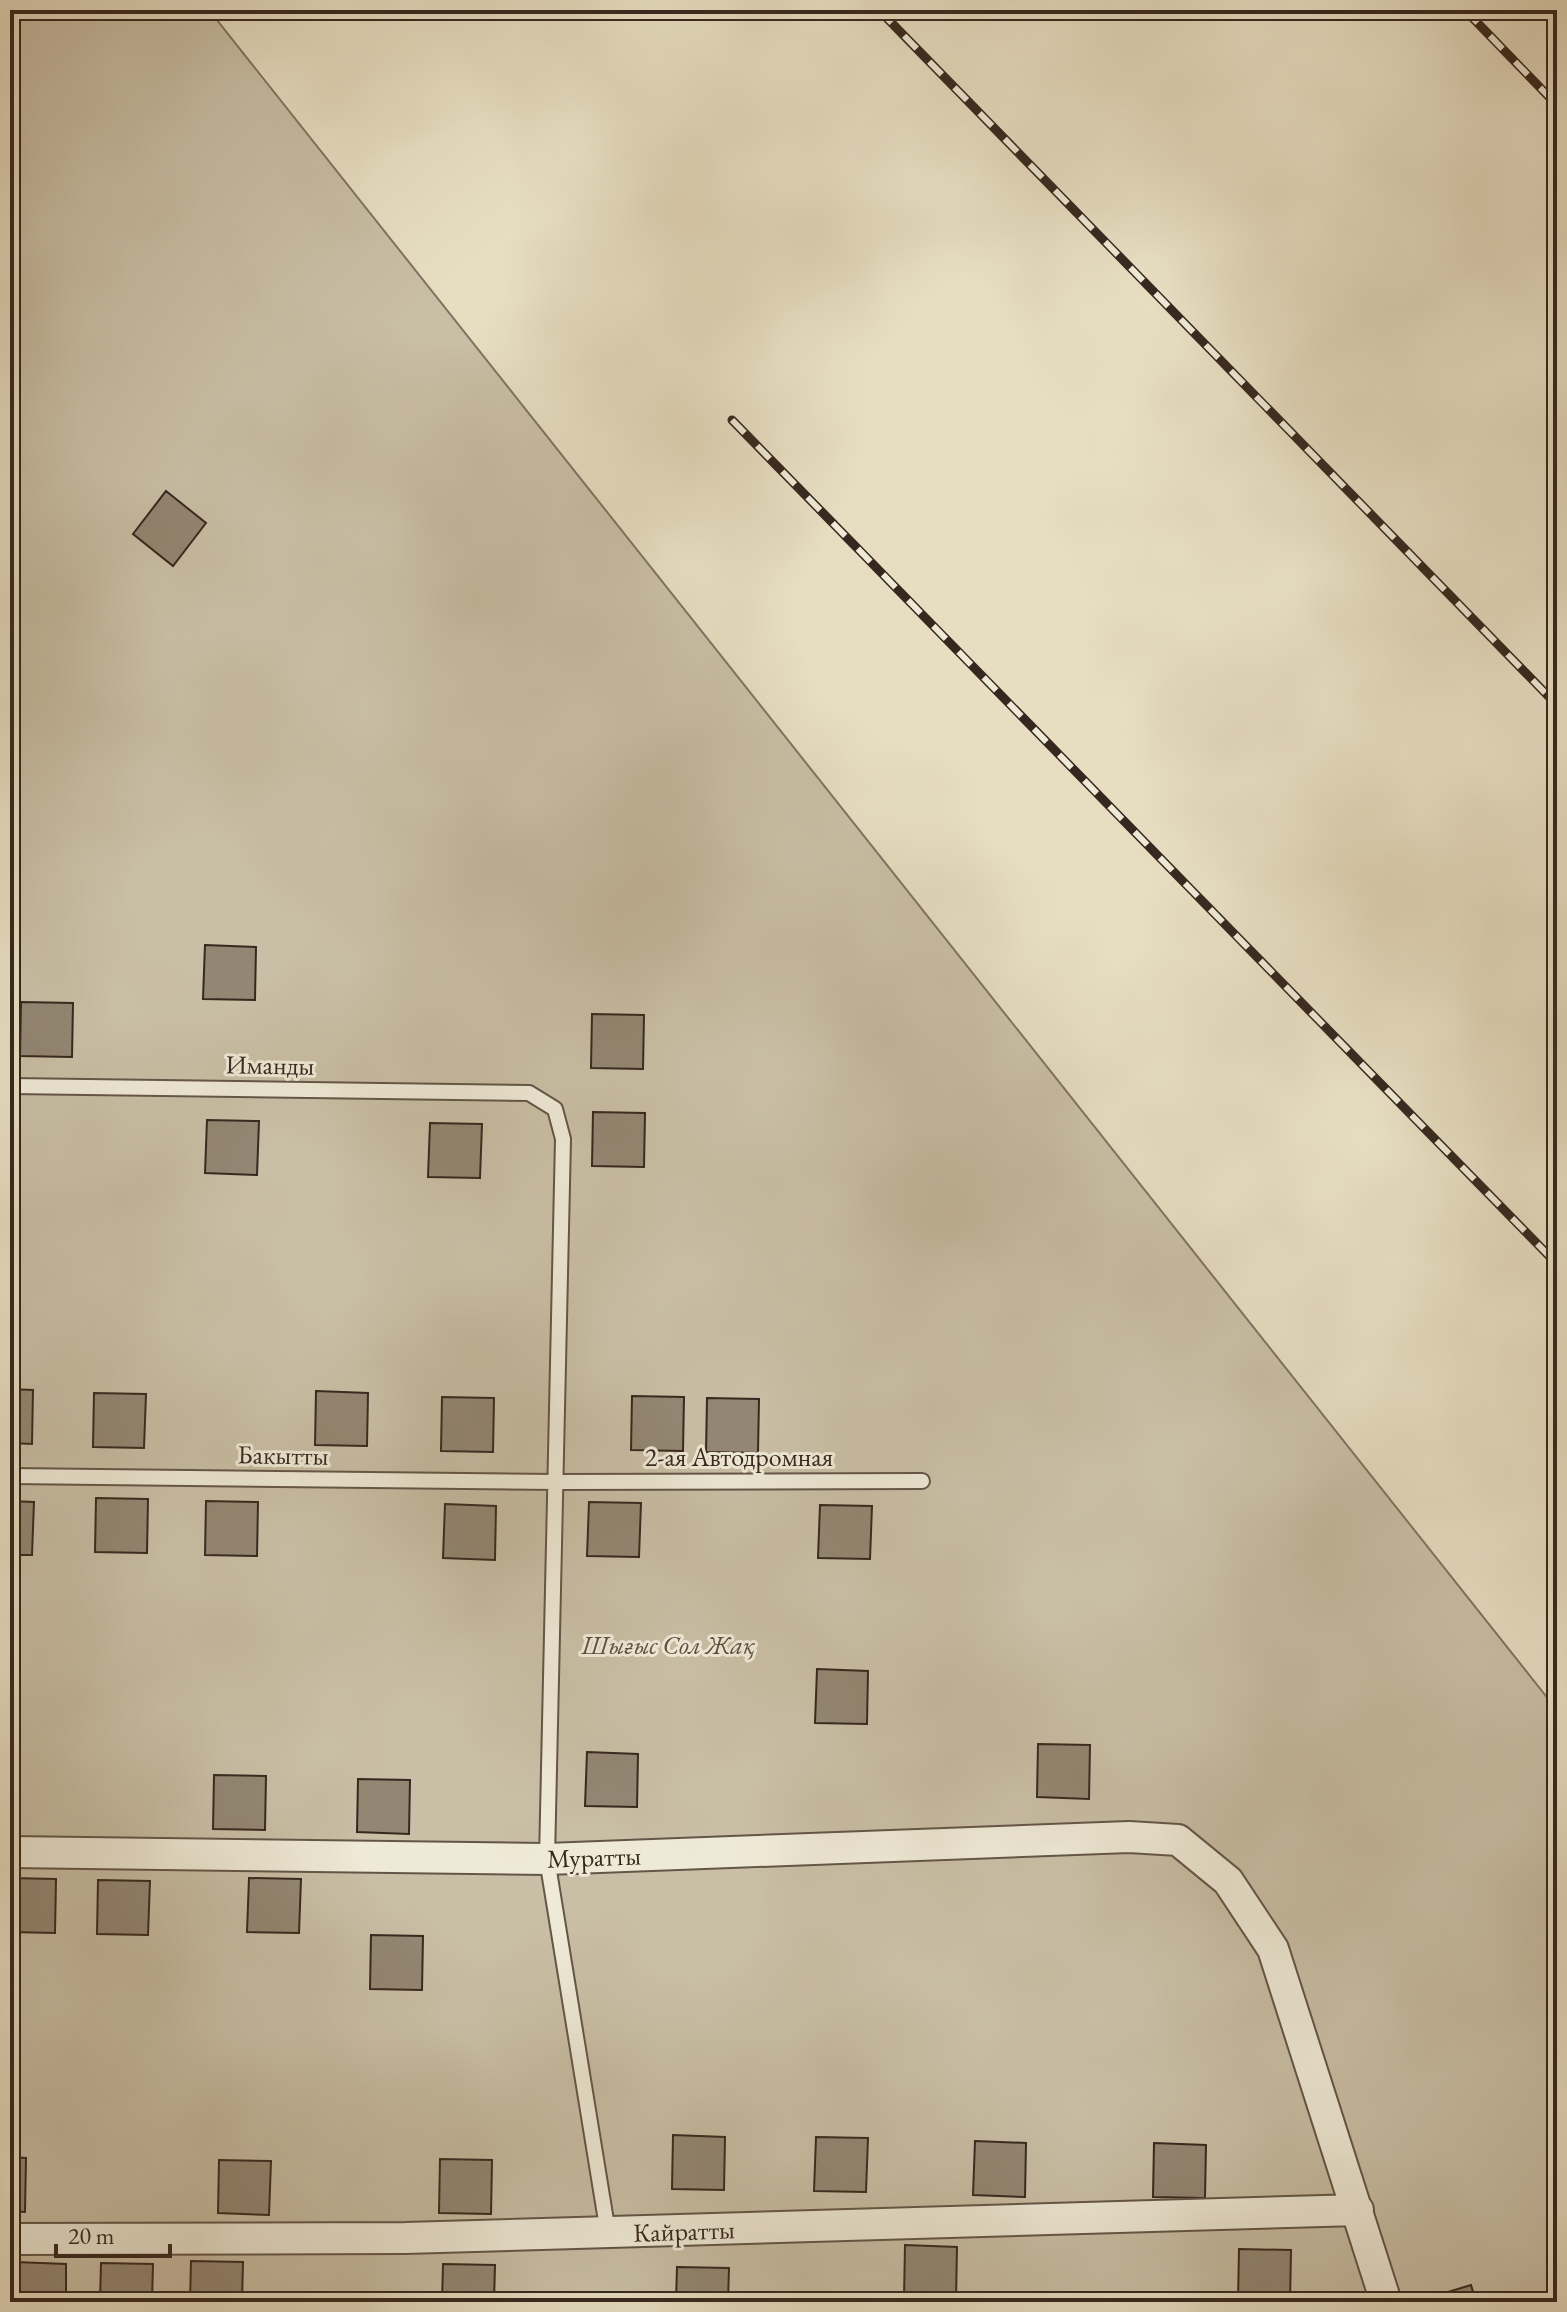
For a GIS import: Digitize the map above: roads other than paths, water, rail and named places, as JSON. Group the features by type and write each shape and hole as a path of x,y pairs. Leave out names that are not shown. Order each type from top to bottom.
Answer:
{"street":[{"name":"Муратты","path":"10,1852 547,1859 1129,1837 1178,1840 1228,1881 1273,1949 1358,2210"},
{"name":"Кайратты","path":"10,2239 405,2238 1358,2210"},
{"path":"1358,2210 1386,2302"}],"lane":[{"name":"Иманды","path":"10,1086 529,1093 555,1109 563,1139 556,1482"},
{"name":"Бакытты","path":"10,1476 556,1482"},
{"name":"2-ая Автодромная","path":"556,1482 922,1481"},
{"path":"556,1482 547,1859 608,2233"}],"railway":[{"path":"879,10 1557,705"},
{"path":"1465,10 1557,105"},
{"path":"732,420 1557,1264"}],"park label":[{"name":"Шығыс Сол Жақ","path":"668,1645"}]}
